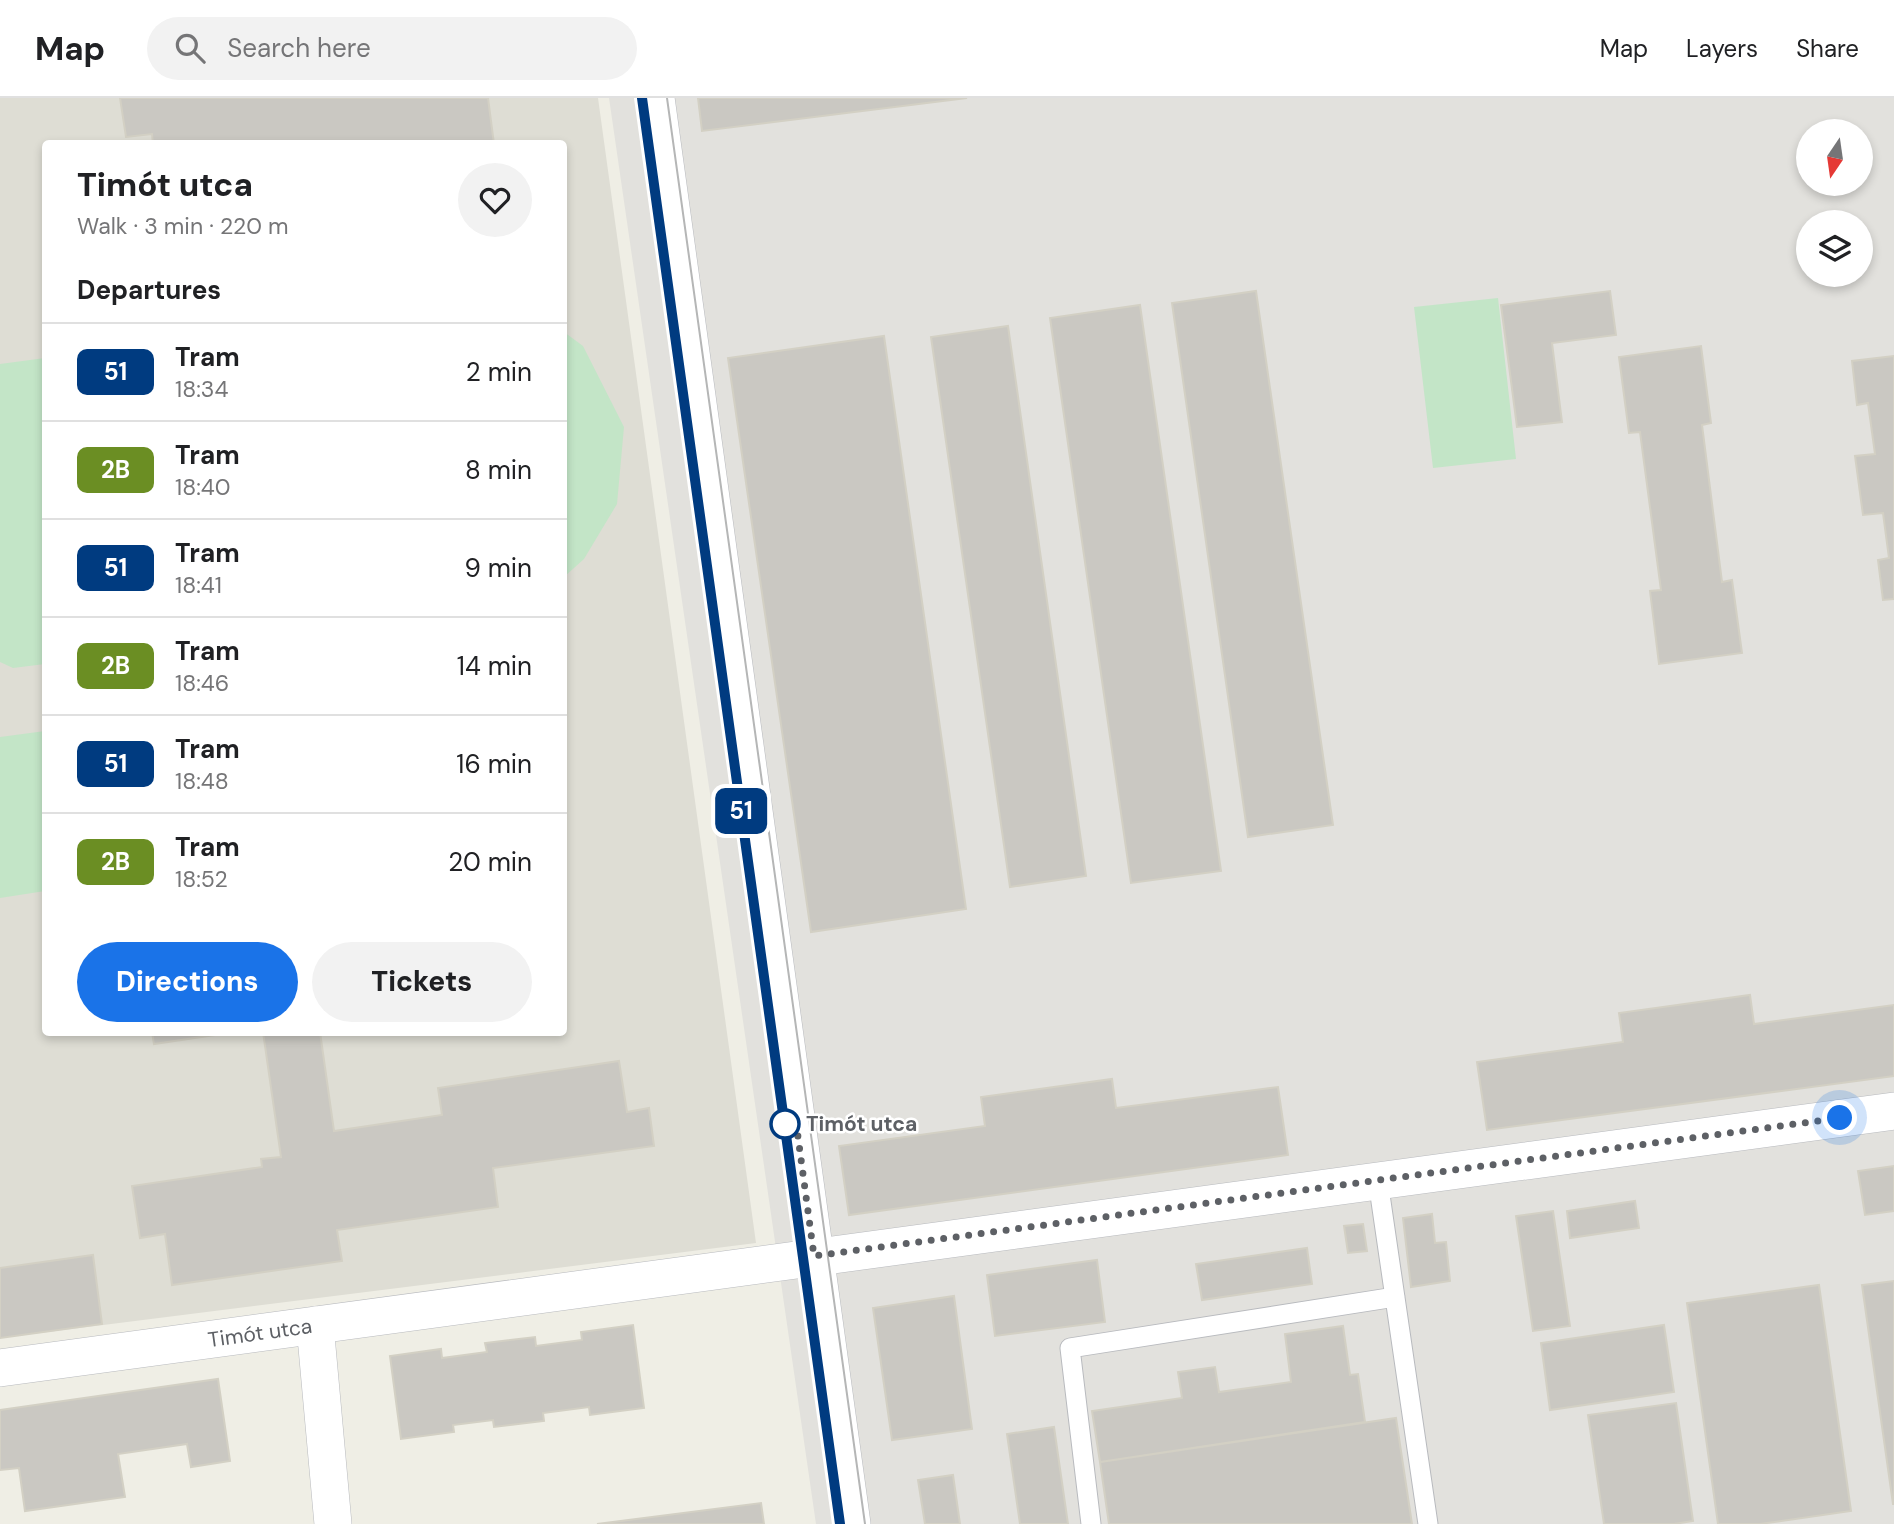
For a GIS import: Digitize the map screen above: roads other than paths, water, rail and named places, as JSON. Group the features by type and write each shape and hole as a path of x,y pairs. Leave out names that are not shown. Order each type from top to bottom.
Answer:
{"street":[{"path":"656,98 852,1524"},
{"name":"Timót utca","path":"0,1368 1894,1111"},
{"path":"315,1325 333,1524"}],"lane":[{"path":"1378,1181 1428,1524"},
{"path":"1091,1524 1070,1348 1395,1297"}],"tram line":[{"path":"642,98 840,1524"},
{"name":"51","path":"642,98 840,1524"},
{"path":"667,98 865,1524"}],"place":[{"name":"Timót utca","path":"785,1124"}]}
